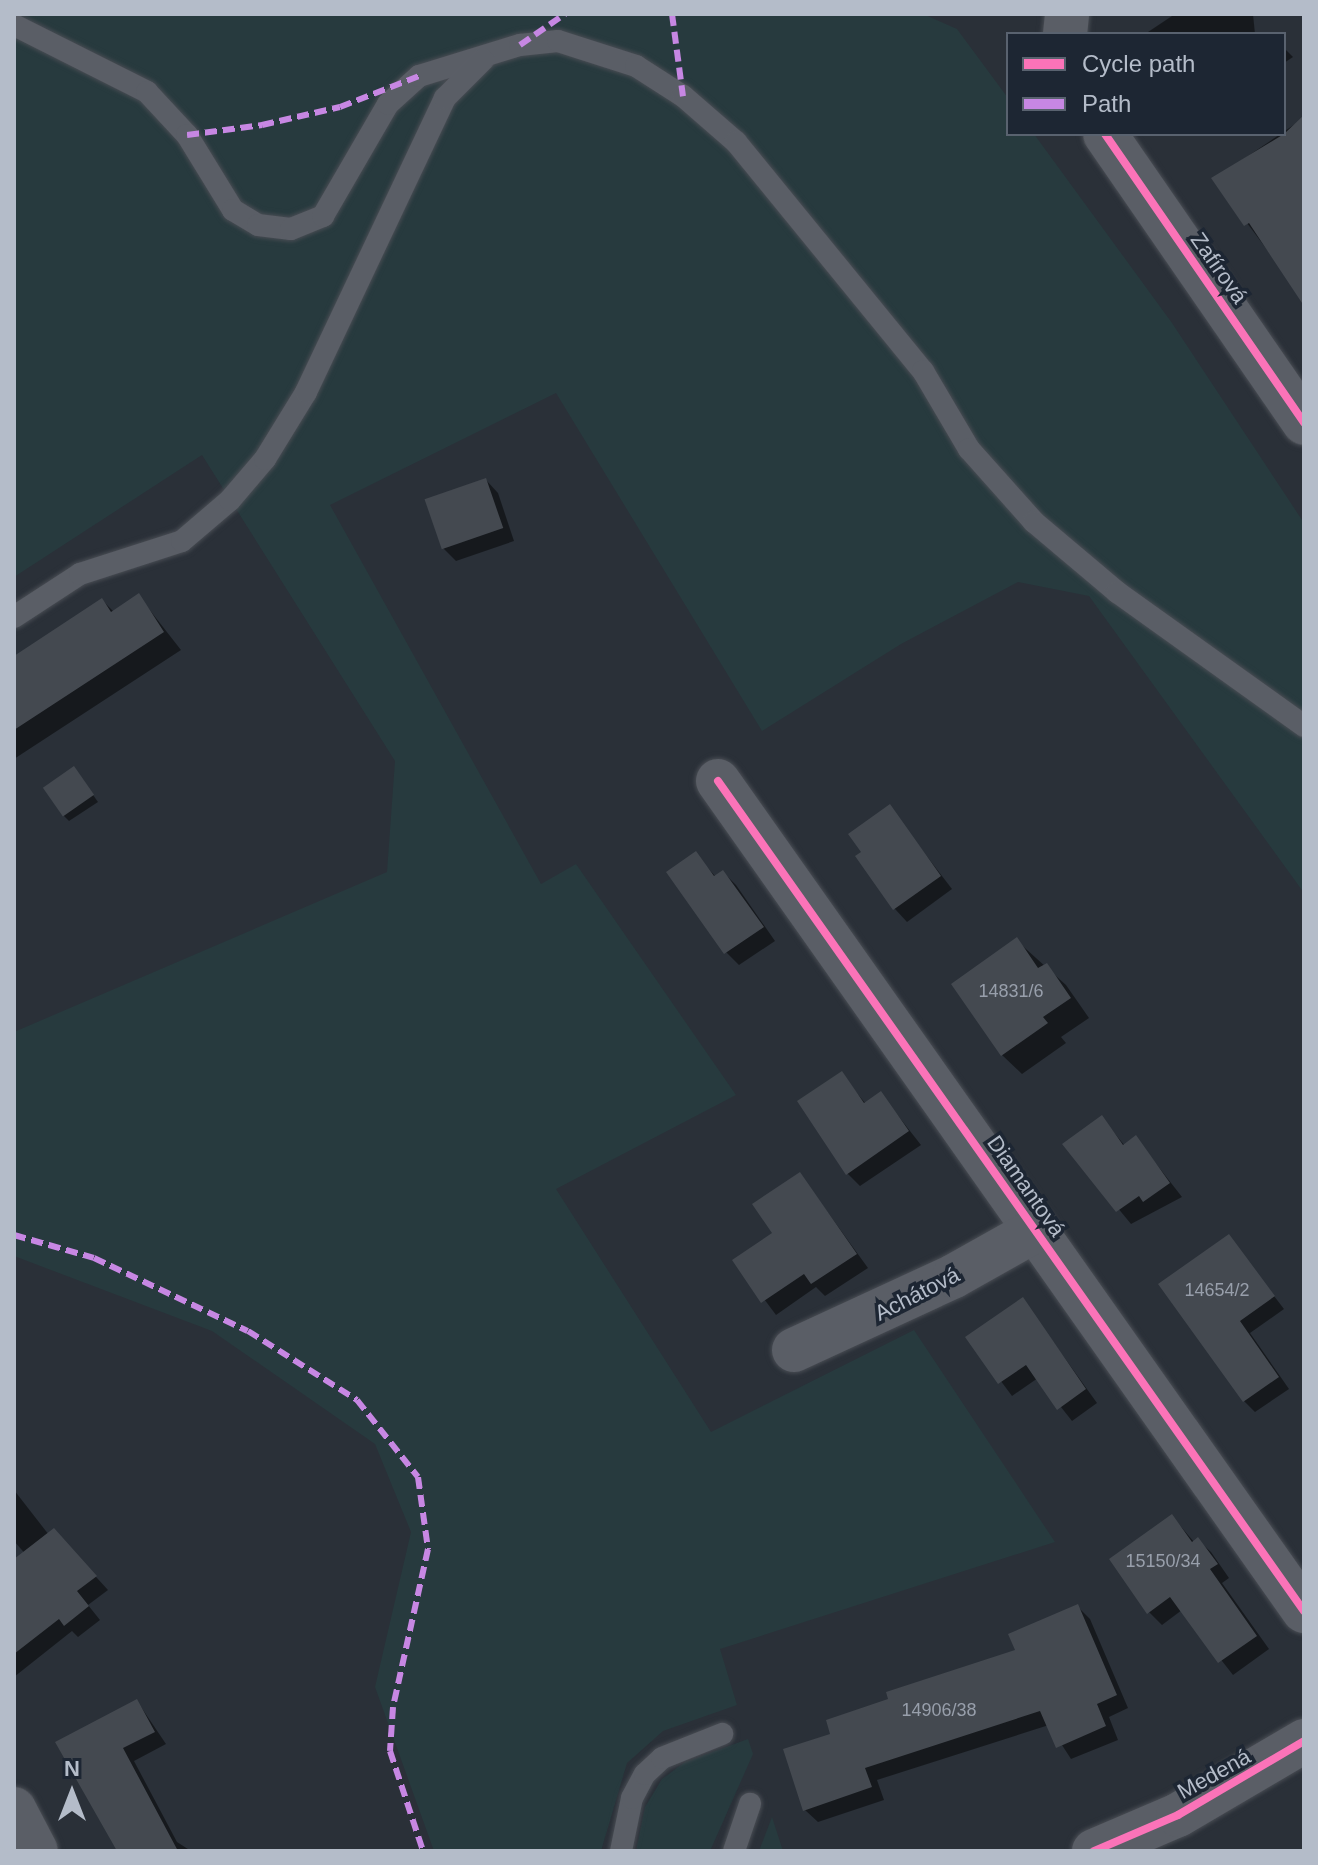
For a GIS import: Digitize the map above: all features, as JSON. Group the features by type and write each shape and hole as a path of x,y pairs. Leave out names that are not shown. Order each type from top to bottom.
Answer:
{"street":[{"name":"Zafírová","path":"1106,136 1304,423"},
{"name":"Diamantová","path":"718,781 1304,1611"},
{"name":"Achátová","path":"794,1350 926,1290 1036,1230"},
{"name":"Medená","path":"1094,1851 1178,1815 1304,1741"},
{"path":"14,1809 36,1851"}],"lane":[{"path":"14,25 147,92 187,135 233,210 258,225 291,229 323,216 388,104 419,76 483,60 520,45 558,41 636,66 683,96 736,142 923,371 969,449 1034,522 1117,592 1304,726"},
{"path":"14,617 80,574 182,541 239,490 306,392 445,98 483,60"},
{"path":"621,1851 632,1798 645,1774 662,1758 722,1734"},
{"path":"734,1851 750,1804"}],"green space":[{"path":"14,14 923,14 957,29 1006,95 1006,136 1035,136 1172,323 1304,523 1304,893 1089,596 1018,582 901,644 762,731 556,393 330,505 541,884 576,864 736,1095 556,1189 711,1432 914,1330 1055,1542 720,1649 737,1705 663,1731 627,1763 601,1851 434,1851 375,1687 411,1532 375,1444 212,1331 14,1256 14,1032 387,872 395,761 202,455 14,577"},
{"path":"748,1739 753,1754 710,1851 636,1851 645,1807 662,1779 685,1762"},
{"path":"772,1817 783,1851 759,1851"}],"building":[{"path":"1304,115 1304,306 1249,223 1244,226 1211,178 1281,136 1286,136 1286,132"},
{"path":"486,478 503,528 442,549 425,499"},
{"path":"139,593 164,632 14,730 14,656 102,598 111,612"},
{"path":"74,766 94,795 63,816 43,788"},
{"path":"890,804 941,876 893,910 855,856 861,852 848,834"},
{"path":"696,851 714,876 723,870 764,927 724,954 666,872"},
{"path":"1017,937 1038,968 1047,963 1071,998 1043,1017 1048,1023 1001,1056 951,984"},
{"path":"842,1071 864,1103 881,1091 909,1131 846,1175 797,1101"},
{"path":"1102,1115 1123,1145 1136,1135 1170,1183 1143,1202 1139,1196 1116,1212 1062,1144"},
{"path":"800,1172 857,1254 811,1284 804,1274 761,1303 732,1260 772,1233 752,1204"},
{"path":"1229,1234 1275,1296 1240,1321 1279,1377 1243,1402 1158,1284"},
{"path":"1023,1297 1086,1389 1057,1410 1026,1365 998,1384 965,1337"},
{"path":"1172,1514 1192,1542 1198,1537 1218,1564 1210,1569 1257,1636 1218,1663 1170,1597 1147,1614 1109,1559"},
{"path":"54,1528 97,1576 77,1591 89,1606 64,1626 59,1619 14,1654 14,1559"},
{"path":"1078,1604 1117,1695 1097,1704 1106,1726 1056,1748 1040,1711 865,1768 872,1787 803,1811 783,1749 830,1734 826,1720 888,1699 886,1692 1015,1650 1008,1634"},
{"path":"137,1699 155,1732 123,1748 178,1851 117,1851 55,1742"}],"marked path":[{"path":"520,45 565,14"},
{"path":"672,14 683,96"},
{"path":"187,135 262,125 340,107 419,76"},
{"path":"14,1235 94,1258 248,1331 357,1400 418,1477 428,1549 393,1707 390,1751 423,1851"}],"cycle path":[{"path":"1106,136 1304,423"},
{"path":"718,781 1304,1611"},
{"path":"1094,1851 1178,1815 1304,1741"}]}
